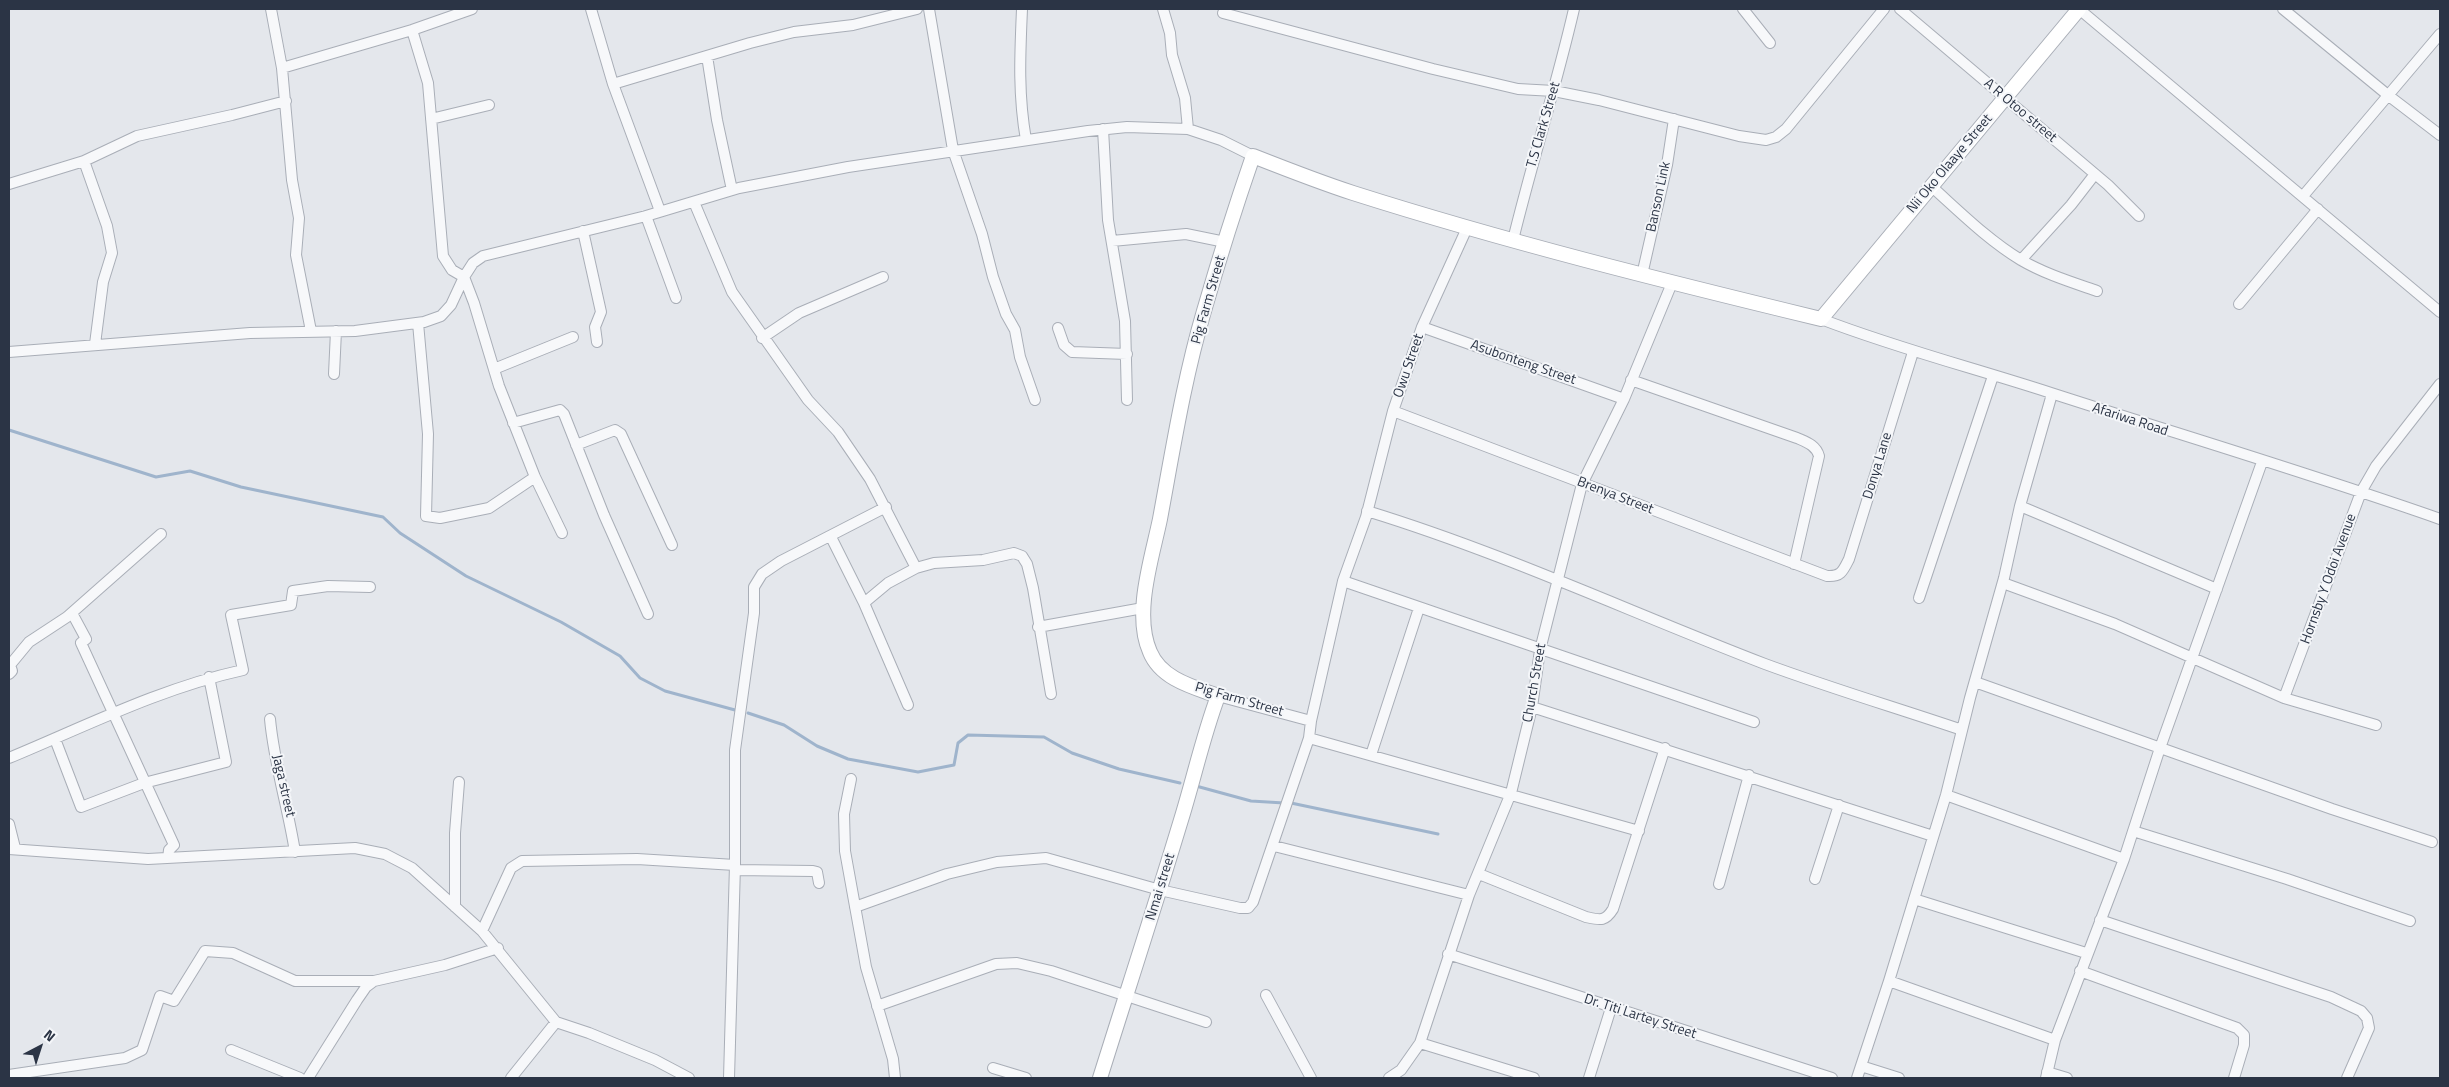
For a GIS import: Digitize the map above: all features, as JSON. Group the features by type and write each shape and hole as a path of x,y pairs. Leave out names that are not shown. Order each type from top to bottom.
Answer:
{"street":[{"path":"271,9 282,68 292,180 299,218 296,255 312,331"},
{"path":"282,68 412,30 472,9"},
{"path":"591,9 612,84 660,211"},
{"path":"612,84 794,32 853,25 917,9"},
{"path":"929,9 953,150 982,234 993,278 1006,314 1015,330 1020,357 1035,400"},
{"path":"1022,9 1019,66 1020,104 1026,140"},
{"path":"1163,9 1170,33 1172,56 1185,98 1188,129"},
{"name":"T.S Clark Street","path":"1513,240 1554,92 1574,9"},
{"path":"1743,9 1770,43"},
{"path":"1223,14 1442,72 1518,89 1554,92 1738,136 1766,140 1776,137 1786,129 1884,9"},
{"name":"A R Otoo street","path":"1900,9 2095,174 2139,216"},
{"path":"2079,9 2440,312"},
{"name":"Nii Oko Olaaye Street","path":"1821,319 2079,9"},
{"path":"2283,9 2389,96 2440,135"},
{"path":"412,30 428,83 443,256 452,270 464,277 514,423 535,477 562,533"},
{"path":"2303,196 2440,34"},
{"path":"707,56 717,120 732,190"},
{"path":"9,184 84,161 137,136 232,115 286,100"},
{"path":"431,119 489,105"},
{"name":"Banson Link","path":"1642,275 1667,165 1674,120"},
{"path":"9,352 250,333 336,331 418,323 441,316 451,305 473,263 483,256 646,216 732,190 848,166 1127,127 1188,129 1221,140 1253,156 1351,192 1467,228 1672,283 1821,319"},
{"path":"1103,129 1108,220 1120,281 1127,354 1128,400"},
{"name":"Pig Farm Street","path":"1253,156 1203,312 1187,382 1143,608 1144,636 1150,654 1164,671 1184,684 1218,696 1311,721"},
{"path":"84,161 107,226 112,253 103,282 95,344"},
{"path":"2021,260 2071,205 2095,174"},
{"path":"1931,186 1981,231 2021,260 2046,273 2097,291"},
{"path":"694,202 732,292 762,338 808,400 838,432 870,479 916,568"},
{"path":"2239,304 2318,209"},
{"path":"646,216 676,298"},
{"name":"Owu Street","path":"1367,511 1393,411 1422,327 1467,228"},
{"path":"582,231 602,312 595,327 597,342"},
{"path":"1112,241 1186,234 1225,242"},
{"path":"762,338 798,313 883,277"},
{"name":"Church Street","path":"1389,1078 1401,1070 1420,1043 1469,895 1511,793 1532,707 1540,650 1582,484 1624,399 1672,283"},
{"name":"Afariwa Road","path":"1821,319 1913,352 2052,394 2440,519"},
{"path":"418,323 428,434 426,516 440,518 489,508 535,477"},
{"name":"Asubonteng Street","path":"1422,327 1624,399"},
{"path":"1058,328 1064,344 1072,352 1127,354"},
{"path":"334,374 336,331"},
{"path":"494,369 573,337"},
{"name":"Donya Lane","path":"1837,577 1850,559 1913,352"},
{"path":"1919,598 1993,376"},
{"path":"1631,380 1797,438 1812,445 1818,451 1819,456 1794,564"},
{"name":"Hornsby Y Odoi Avenue","path":"2284,698 2361,492 2376,466 2440,384"},
{"path":"1857,1078 1889,981 1946,794 2003,583 2020,506 2052,394"},
{"path":"514,423 560,410 564,414 604,515 648,614"},
{"name":"Brenya Street","path":"1393,411 1826,576 1837,577"},
{"path":"576,445 615,430 621,434 672,545"},
{"path":"2067,1078 2047,1075 2055,1040 2086,953 2124,859 2160,748 2262,462"},
{"path":"2020,506 2217,589"},
{"path":"730,1078 735,867 735,750 754,613 754,587 762,574 781,561 886,508"},
{"path":"855,907 947,874 997,862 1046,858 1160,890 1240,908 1248,908 1253,902 1274,846 1309,738 1311,721 1343,581 1367,511 1417,527 1559,579 1766,664 1962,730"},
{"path":"9,674 12,671 10,665 28,642 72,612 161,534"},
{"path":"831,537 864,603 908,705"},
{"path":"864,603 888,583 916,568 934,563 983,560 1014,553 1022,556 1027,564 1051,694"},
{"path":"1343,581 1754,722"},
{"path":"2003,583 2115,624 2284,698 2376,725"},
{"path":"9,758 113,712 209,677 243,670 231,615 291,605 293,591 328,586 370,587"},
{"path":"1038,627 1143,608"},
{"path":"1371,755 1420,608"},
{"path":"72,612 86,639 82,643 144,783 174,845 169,850 168,858"},
{"path":"55,739 81,807 144,783 226,762 209,677"},
{"path":"1975,682 2332,810 2432,842"},
{"name":"Nmai street","path":"1100,1078 1195,775 1205,730 1218,696"},
{"path":"1532,707 1749,775 1934,836"},
{"name":"Jaga street","path":"270,719 279,779 290,820 295,852"},
{"path":"1309,738 1511,793 1638,831"},
{"path":"1479,874 1601,921 1608,918 1613,909 1664,748"},
{"path":"1719,884 1749,775"},
{"path":"851,779 844,814 845,851 866,967 892,1059 895,1078"},
{"path":"455,907 455,833 459,782"},
{"path":"1946,794 2124,859"},
{"path":"1815,879 1839,805"},
{"path":"9,824 12,849 148,859 356,848 386,854 412,868 482,931 498,948 556,1022 589,1032 655,1060 689,1078"},
{"path":"2133,831 2287,879 2410,921"},
{"path":"1274,846 1469,895"},
{"path":"482,931 511,868 522,861 637,859 813,871 817,872 819,883"},
{"path":"1914,899 2086,953"},
{"path":"2100,920 2331,996 2361,1012 2367,1018 2369,1028 2347,1078"},
{"path":"9,1075 125,1058 142,1050 160,996 174,1001 204,951 233,953 295,981 374,980 445,965 498,948"},
{"name":"Dr. Titi Lartey Street","path":"1448,954 1832,1078"},
{"path":"878,1006 996,964 1017,963 1050,971 1206,1022"},
{"path":"2080,972 2237,1028 2244,1035 2244,1045 2234,1078"},
{"path":"308,1078 366,987 374,980"},
{"path":"1889,981 2055,1040"},
{"path":"1266,995 1311,1078"},
{"path":"1589,1078 1611,1008"},
{"path":"511,1078 556,1022"},
{"path":"1420,1043 1534,1078"},
{"path":"231,1050 300,1078"},
{"path":"1861,1066 1899,1078"},
{"path":"993,1068 1026,1078"}],"waterway":[{"path":"9,430 156,477 190,471 241,487 383,517 400,533 466,576 561,622 620,656 640,678 665,691 735,710"},
{"path":"748,713 784,725 817,746 848,759 918,772 954,765 958,743 968,735 1044,737 1072,753 1119,769 1180,783"},
{"path":"1196,786 1251,801 1284,803"},
{"path":"1291,803 1438,834"}]}
